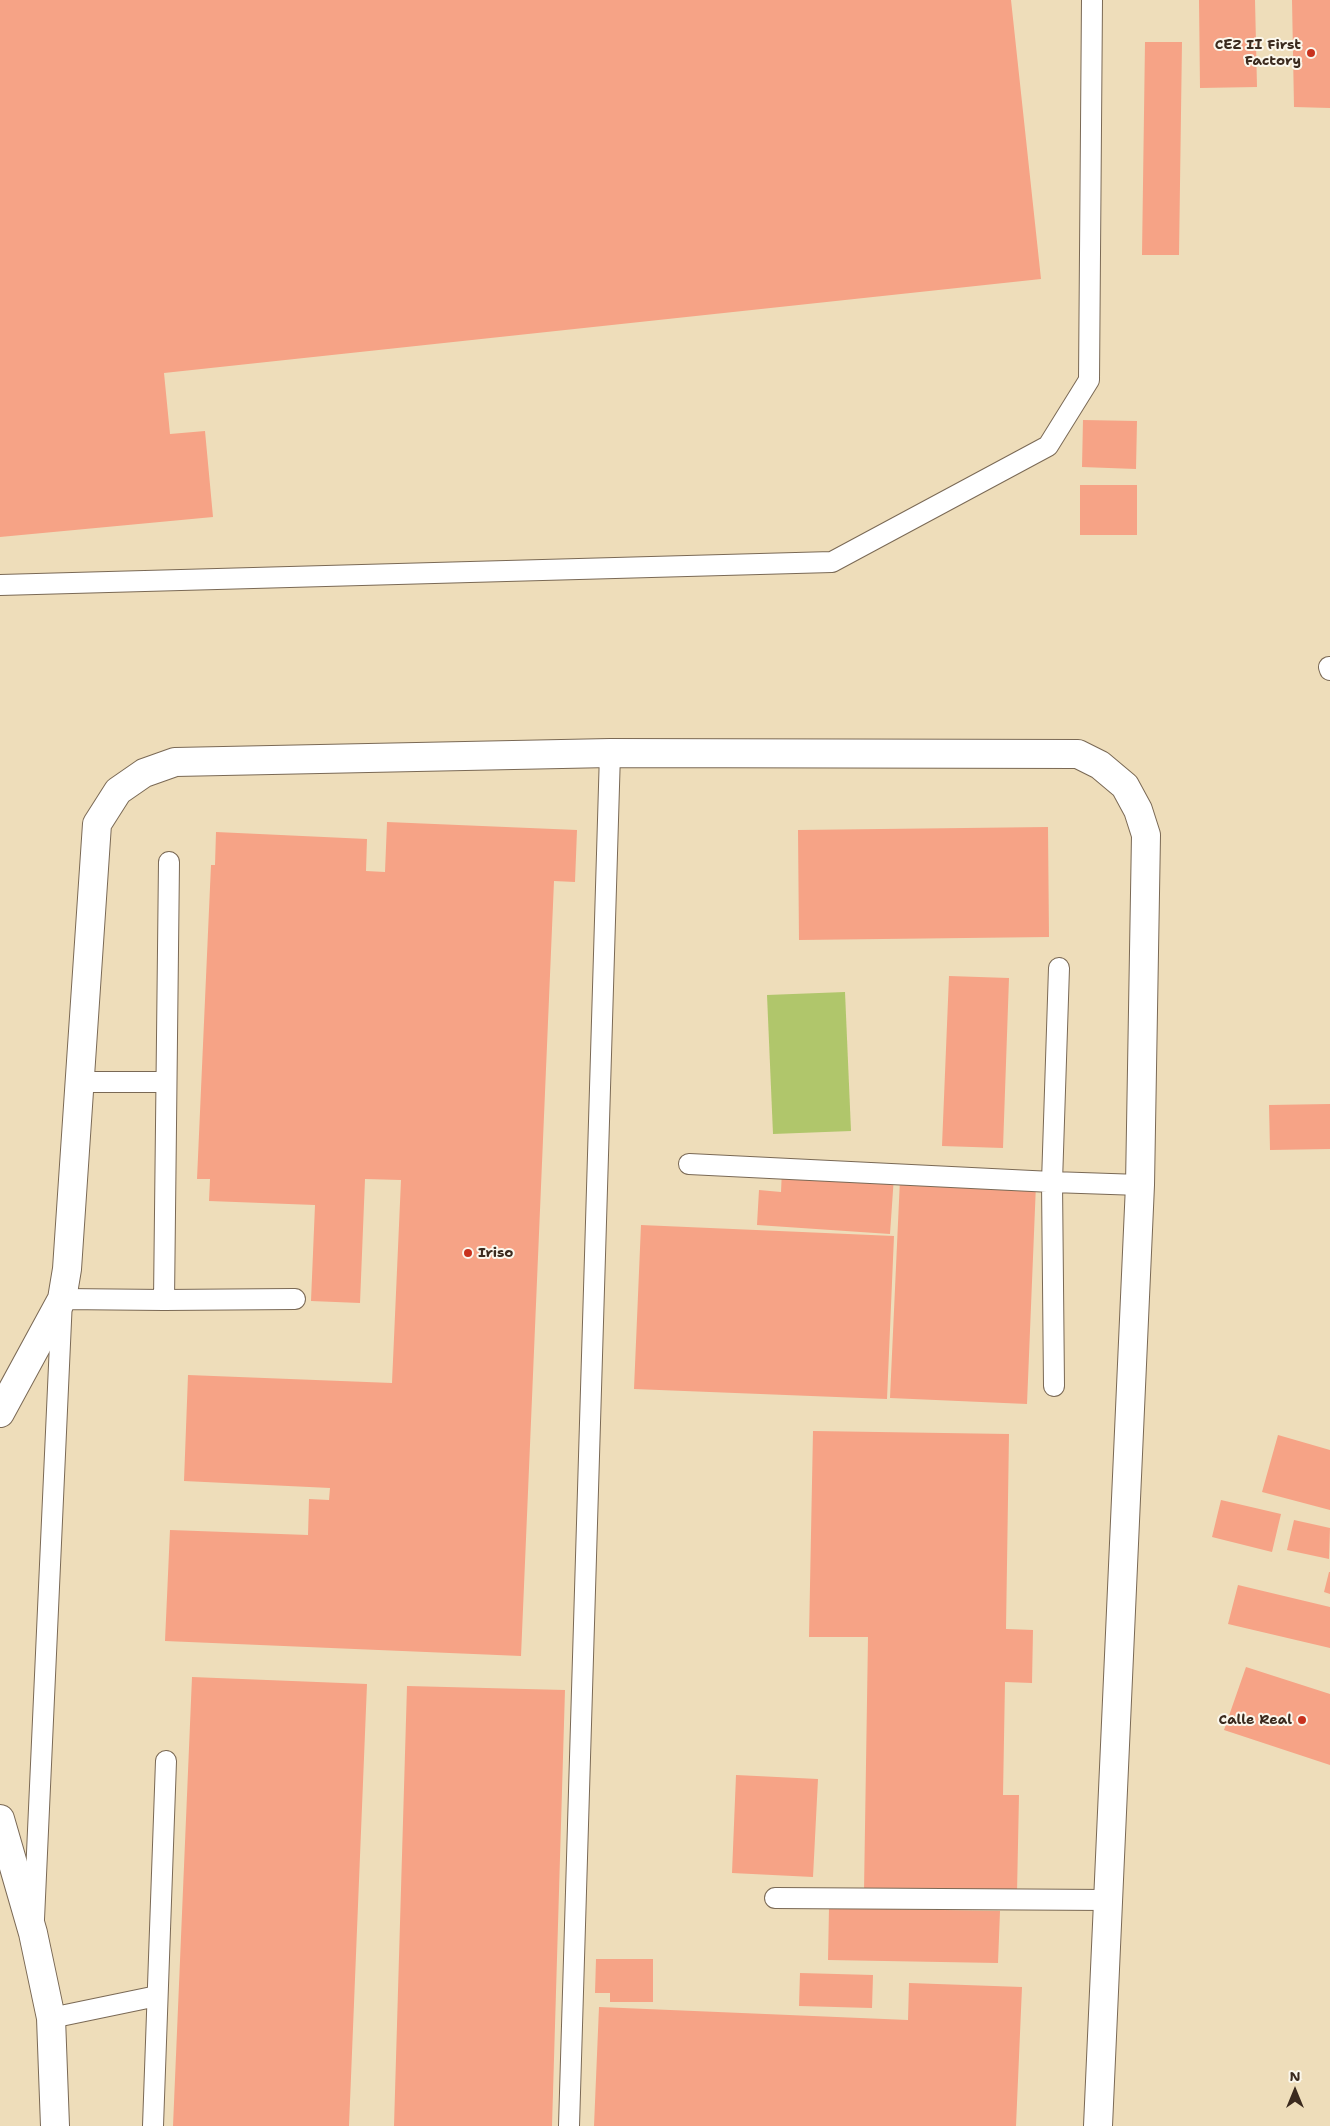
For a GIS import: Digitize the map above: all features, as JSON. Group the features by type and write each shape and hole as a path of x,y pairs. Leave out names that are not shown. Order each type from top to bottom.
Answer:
{"street":[{"path":"0,1412 62,1299 67,1270 78,1082 97,824 118,791 144,773 175,762 610,753 1078,754 1100,765 1125,786 1138,810 1146,835 1140,1185 1098,2126"},
{"path":"0,1819 33,1933 50,2018 55,2126"}],"lane":[{"path":"0,585 832,562 1048,446 1089,380 1092,0"},
{"path":"569,2126 610,753"},
{"path":"164,1300 168,862"},
{"path":"1054,1386 1052,1182 1059,968"},
{"path":"78,1082 166,1082"},
{"path":"689,1164 1140,1185"},
{"path":"33,1933 62,1299 295,1299"},
{"path":"153,2126 166,1761"},
{"path":"775,1898 1108,1900"},
{"path":"50,2018 158,1996"}],"green space":[{"path":"845,992 851,1131 773,1134 767,995"}],"building":[{"path":"0,0 1011,0 1041,279 164,373 170,434 205,431 213,517 0,537"},
{"path":"1199,0 1255,0 1257,87 1200,88"},
{"name":"CEZ II First Factory","path":"1292,0 1330,0 1330,108 1294,107"},
{"path":"1145,42 1182,42 1179,255 1142,255"},
{"path":"1083,420 1137,421 1136,469 1082,467"},
{"path":"1080,485 1137,485 1137,535 1080,535"},
{"name":"Iriso","path":"387,822 577,830 575,882 554,881 521,1656 165,1641 170,1530 308,1535 309,1499 329,1500 330,1488 184,1481 188,1375 392,1383 401,1180 365,1179 360,1303 311,1301 315,1205 209,1201 210,1179 197,1179 211,865 215,865 216,832 367,839 366,871 385,872"},
{"path":"1048,827 1049,937 799,940 798,830"},
{"path":"949,976 1009,978 1003,1148 942,1146"},
{"path":"1330,1104 1330,1149 1270,1150 1269,1105"},
{"path":"782,1169 894,1176 890,1234 757,1225 759,1190 781,1192"},
{"path":"900,1179 1036,1184 1027,1404 890,1398"},
{"path":"641,1225 894,1236 887,1399 634,1389"},
{"path":"813,1431 1009,1434 1006,1629 1033,1630 1032,1683 1005,1682 1003,1795 1019,1795 1017,1893 864,1891 868,1637 809,1637"},
{"path":"1278,1435 1330,1450 1330,1510 1262,1492"},
{"path":"1221,1500 1281,1514 1272,1552 1212,1537"},
{"path":"1294,1520 1330,1528 1329,1559 1287,1550"},
{"path":"1330,1572 1330,1594 1324,1592"},
{"path":"1238,1585 1330,1607 1330,1648 1228,1624"},
{"path":"1246,1667 1330,1694 1330,1765 1224,1730"},
{"path":"192,1677 367,1684 349,2126 173,2126"},
{"path":"407,1686 565,1690 552,2126 394,2126"},
{"path":"736,1775 818,1779 813,1877 732,1873"},
{"path":"829,1908 1000,1911 998,1963 828,1960"},
{"path":"596,1959 653,1959 653,2002 610,2002 610,1993 595,1993"},
{"path":"800,1973 873,1975 872,2008 799,2006"},
{"path":"909,1983 1022,1987 1016,2126 594,2126 599,2007 908,2020"}],"place":[{"name":"CEZ II First Factory","path":"1311,53"},
{"name":"Iriso","path":"468,1253"},
{"name":"Calle Real","path":"1302,1720"}]}
